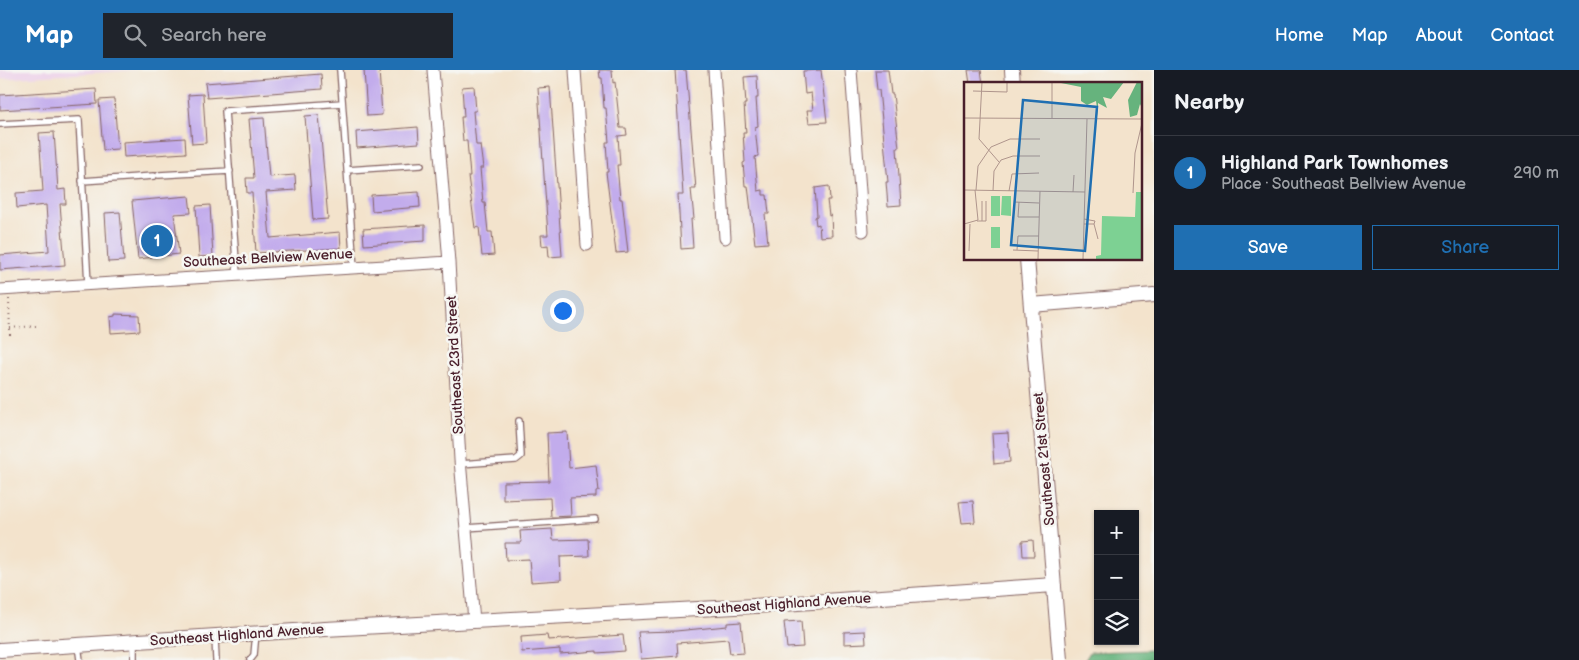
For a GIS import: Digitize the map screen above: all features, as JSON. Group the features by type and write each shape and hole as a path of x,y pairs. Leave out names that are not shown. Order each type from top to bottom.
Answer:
{"street":[{"name":"Southeast 23rd Street","path":"433,70 449,262 460,464 474,621"},
{"path":"575,70 587,245"},
{"path":"714,70 725,238"},
{"path":"851,70 863,231"},
{"name":"Southeast 21st Street","path":"1027,260 1060,660"},
{"name":"Southeast Bellview Avenue","path":"4,293 88,284 449,262"},
{"path":"1031,305 1154,295"},
{"name":"Southeast Highland Avenue","path":"0,650 256,633 754,606 1054,585"}],"lane":[{"path":"340,70 354,268"},
{"path":"238,274 225,110 342,103"},
{"path":"0,124 79,120 88,284"},
{"path":"347,170 421,165"},
{"path":"82,181 230,171"},
{"path":"460,464 516,460 521,456 519,421"},
{"path":"466,528 595,520"},
{"path":"250,660 254,654 256,633"},
{"path":"215,636 216,660"},
{"path":"134,641 134,660"},
{"path":"78,645 80,660"}],"path":[{"path":"4,293 10,335"},
{"path":"10,328 36,326"}],"shaded area":[{"path":"0,70 138,70 0,79"}],"green space":[{"path":"1154,650 1154,660 1085,660 1090,652"}],"building":[{"path":"364,70 379,70 382,115 367,116"},
{"path":"599,70 612,70 620,128 626,128 627,135 618,136 620,165 617,165 628,252 616,253 606,172 608,172 606,142 609,142 606,108 604,108 602,78 600,78"},
{"path":"675,70 686,70 696,189 691,189 694,219 691,219 693,248 681,249 678,195 683,195"},
{"path":"821,70 827,122 809,123 807,110 813,110 811,93 805,94 803,71"},
{"path":"875,70 888,70 891,94 893,94 899,148 897,148 901,205 888,206 886,182 888,182 879,90 877,90"},
{"path":"968,70 981,70 983,82 970,82"},
{"path":"321,74 322,89 207,98 205,83"},
{"path":"757,76 758,126 755,127 758,156 755,157 758,191 763,190 763,195 767,195 769,214 765,214 768,243 755,244 748,186 745,186 743,133 746,133 744,77"},
{"path":"474,86 476,111 473,111 476,145 480,145 483,168 480,168 483,203 485,203 488,232 492,232 494,255 482,256 479,227 475,228 468,176 470,176 467,141 463,141 461,117 464,117 462,87"},
{"path":"550,87 562,256 549,257 548,245 542,246 541,235 548,235 538,88"},
{"path":"96,89 97,104 0,110 0,95"},
{"path":"203,94 206,143 192,144 188,95"},
{"path":"114,99 118,149 103,150 99,100"},
{"path":"319,115 328,219 313,220 305,116"},
{"path":"264,118 269,177 295,175 296,190 266,192 270,238 340,232 341,248 256,253 252,193 247,193 246,178 254,178 249,119"},
{"path":"418,127 419,143 357,148 356,132"},
{"path":"54,132 58,190 65,189 66,204 60,204 65,265 0,270 0,255 49,251 46,205 17,208 16,193 43,191 39,133"},
{"path":"185,138 186,153 124,157 123,142"},
{"path":"829,186 830,200 827,200 829,216 831,215 832,236 820,237 819,224 816,225 815,217 817,216 815,188"},
{"path":"419,192 420,207 372,211 371,195"},
{"path":"189,196 191,213 174,214 179,254 138,259 132,201"},
{"path":"210,205 213,256 199,257 196,206"},
{"path":"120,212 124,261 108,262 105,213"},
{"path":"425,225 425,241 364,245 363,229"},
{"path":"115,314 139,315 140,331 111,333 110,317 115,316"},
{"path":"567,432 569,468 596,465 599,491 596,492 596,497 570,498 571,516 551,517 550,498 503,500 503,482 549,481 547,433"},
{"path":"1008,433 1010,462 994,464 992,434"},
{"path":"973,501 975,522 962,523 959,502"},
{"path":"552,529 553,540 588,539 589,556 560,557 561,580 531,582 529,559 506,560 505,543 521,543 520,531"},
{"path":"1033,540 1034,556 1023,556 1022,541"},
{"path":"801,621 803,647 787,648 784,622"},
{"path":"741,622 744,653 730,654 728,639 677,643 678,656 641,659 638,632 676,631 727,626 727,623"},
{"path":"865,631 866,643 844,644 844,632"},
{"path":"547,635 548,640 623,635 625,651 560,654 560,649 522,652 521,637"}],"place":[{"name":"Highland Park Townhomes","path":"157,241"}]}
